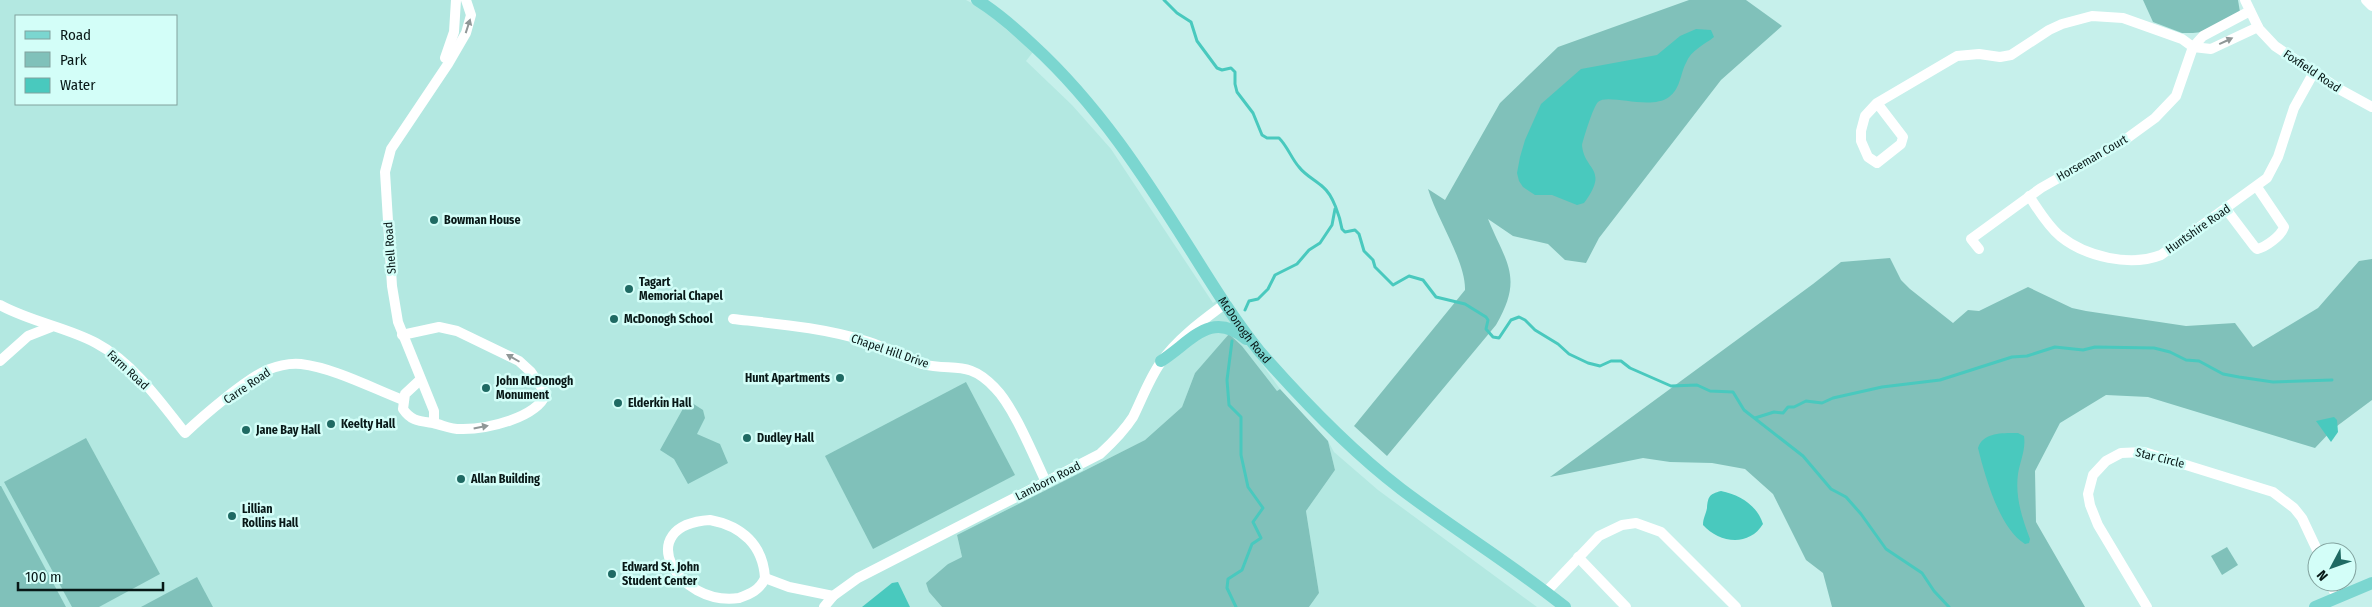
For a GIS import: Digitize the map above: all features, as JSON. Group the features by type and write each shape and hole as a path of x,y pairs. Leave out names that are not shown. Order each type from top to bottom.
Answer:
{"main road":[{"name":"McDonogh Road","path":"978,0 1003,18 1048,59 1105,123 1142,174 1259,350 1322,418 1380,472 1437,516 1565,607"},
{"path":"1161,361 1198,333 1215,326 1233,329 1259,350"},
{"path":"2315,607 2372,583"}],"street":[{"name":"Shell Road","path":"436,80 454,32 456,0"},
{"name":"Shell Road","path":"434,424 434,412 402,335 392,286 385,172 391,149 448,64 470,25 471,15 466,0"},
{"name":"Foxfield Road","path":"2245,0 2258,26 2275,46 2339,89 2372,107"},
{"path":"2366,0 2372,6"},
{"path":"2194,47 2203,36 2250,11"},
{"path":"1877,103 1903,137 1901,144 1877,163 1872,161 1864,149 1861,131 1865,116 1877,103 1957,56 1979,54 2000,57 2011,55 2048,30 2092,16 2123,18 2182,39 2194,47 2210,49 2258,26"},
{"name":"Horseman Court","path":"1979,249 1971,239 2056,178 2122,142 2164,111 2176,96 2194,47"},
{"name":"Huntshire Road","path":"2029,196 2050,226 2079,248 2125,261 2143,260 2161,255 2226,210 2267,178 2273,169 2288,122 2314,72"},
{"path":"2226,210 2254,246 2262,248 2283,232 2284,227 2257,187"},
{"name":"Lamborn Road","path":"824,607 833,596 858,578 1100,454 1116,440 1132,418 1161,361 1183,336 1226,303"},
{"name":"Farm Road","path":"0,305 51,327 97,343 114,355 155,396 185,433"},
{"name":"Chapel Hill Drive","path":"734,319 832,333 869,342 919,363 931,366 967,368 996,388 1005,401 1046,482"},
{"path":"402,335 439,326 457,330 520,361 531,372 546,394 538,406 529,413 481,428 455,429 414,420 407,415 403,409 405,394 420,380"},
{"path":"0,361 28,336 51,327"},
{"name":"Carre Road","path":"185,433 249,382 267,370 285,365 300,364 318,367 403,400"},
{"name":"Star Circle","path":"2147,607 2098,525 2088,494 2093,475 2106,461 2121,452 2144,452 2273,492 2285,500 2302,518 2313,542"},
{"path":"710,520 730,525 744,534 758,550 764,566 765,578 762,586 751,593 722,604 693,592 674,574 667,558 667,548 673,535 681,527 694,521 710,520"},
{"path":"1546,592 1599,536 1610,529 1636,523 1661,532 1672,541 1736,607"},
{"path":"1578,557 1626,607"},
{"path":"765,578 788,587 833,596"},
{"path":"2334,592 2337,598"}],"shaded area":[{"name":"McDonogh School","path":"0,0 966,0 981,8 1033,52 1026,61 1072,105 1111,149 1213,303 1216,301 1280,389 1277,391 1242,346 1229,335 1195,373 1182,407 1145,440 957,535 962,557 948,564 929,592 942,607 0,607"},
{"path":"1328,441 1334,452 1378,490 1537,607 1309,607 1319,593 1306,511 1335,470"}],"green space":[{"path":"1689,0 1746,0 1782,26 1721,80 1599,238 1586,263 1565,260 1548,244 1513,236 1488,219 1509,270 1511,282 1504,308 1496,325 1387,456 1354,426 1465,290 1461,267 1428,189 1445,200 1500,103 1558,47"},
{"path":"2143,0 2238,0 2240,12 2202,32 2182,33 2153,22"},
{"path":"1890,258 1901,280 1953,323 1968,310 1979,311 2028,287 2072,308 2086,311 2186,326 2235,323 2253,347 2318,308 2359,261 2372,259 2372,400 2333,429 2315,448 2148,397 2106,395 2060,423 2035,471 2036,522 2085,607 1832,607 1823,573 1806,560 1773,494 1745,469 1712,463 1670,462 1643,458 1550,477 1841,262"},
{"path":"1229,334 1242,346 1277,391 1280,389 1328,441 1335,470 1306,511 1319,593 1309,607 942,607 929,592 926,583 948,564 962,557 957,535 1145,440 1182,407 1195,373"},
{"path":"966,382 1015,475 873,549 825,456"},
{"path":"692,403 703,410 705,418 697,434 720,444 728,463 688,484 674,459 660,450 685,405"},
{"path":"86,438 160,574 99,607 72,607 4,482"},
{"path":"1,486 66,607 0,607"},
{"path":"2227,547 2238,565 2222,575 2211,556"},
{"path":"197,577 213,607 141,607"}],"water":[{"path":"1696,29 1711,30 1714,37 1688,58 1680,81 1669,97 1661,101 1651,102 1611,99 1598,102 1596,105 1582,145 1584,154 1595,176 1595,183 1584,203 1577,205 1552,195 1535,195 1523,187 1517,173 1520,157 1525,140 1541,104 1581,69 1657,55 1680,36"},
{"path":"2334,417 2337,420 2338,432 2331,442 2316,421"},
{"path":"2018,433 2024,436 2024,451 2018,474 2017,491 2024,523 2030,539 2029,543 2025,544 2008,526 1994,501 1978,448 1984,439 1994,434"},
{"path":"1721,491 1741,498 1757,511 1763,524 1757,531 1742,539 1725,539 1717,536 1703,525 1709,499 1714,493"},
{"path":"898,582 910,607 862,607 892,583"}],"waterway":[{"path":"1164,0 1177,13 1191,22 1197,41 1217,68 1222,70 1231,68 1235,72 1237,92 1253,113 1262,135 1267,138 1279,138 1301,170 1327,191 1336,207 1342,229 1345,232 1355,230 1359,234 1364,251 1373,260 1375,267 1393,285 1409,276 1423,280 1436,297 1465,304 1486,317 1488,320 1486,329 1493,337 1499,338 1511,320 1519,317 1569,354 1588,363 1600,366 1611,361 1621,361 1630,368 1671,386 1697,385 1710,391 1733,392 1744,410 1803,456 1831,489 1846,497 1861,514 1886,549 1922,573 1934,591 1949,607"},
{"path":"1245,310 1249,301 1258,299 1268,289 1275,275 1297,264 1309,250 1320,243 1332,225 1335,209"},
{"path":"1232,341 1227,380 1229,405 1241,417 1241,455 1248,487 1263,508 1253,522 1261,538 1252,544 1242,570 1228,579 1227,588 1236,607"},
{"path":"1755,418 1774,412 1783,413 1788,407 1794,407 1806,401 1822,403 1833,398 1882,387 1940,380 2012,357 2027,356 2055,347 2083,350 2095,347 2154,348 2170,352 2186,360 2199,361 2223,374 2239,377 2273,382 2332,380"}],"place":[{"name":"Bowman House","path":"434,220"},
{"name":"Tagart Memorial Chapel","path":"629,289"},
{"name":"McDonogh School","path":"614,319"},
{"name":"Hunt Apartments","path":"840,378"},
{"name":"John McDonogh Monument","path":"486,388"},
{"name":"Elderkin Hall","path":"618,403"},
{"name":"Keelty Hall","path":"331,424"},
{"name":"Jane Bay Hall","path":"246,430"},
{"name":"Dudley Hall","path":"747,438"},
{"name":"Allan Building","path":"461,479"},
{"name":"Lillian Rollins Hall","path":"232,516"},
{"name":"Edward St. John Student Center","path":"612,574"}]}
